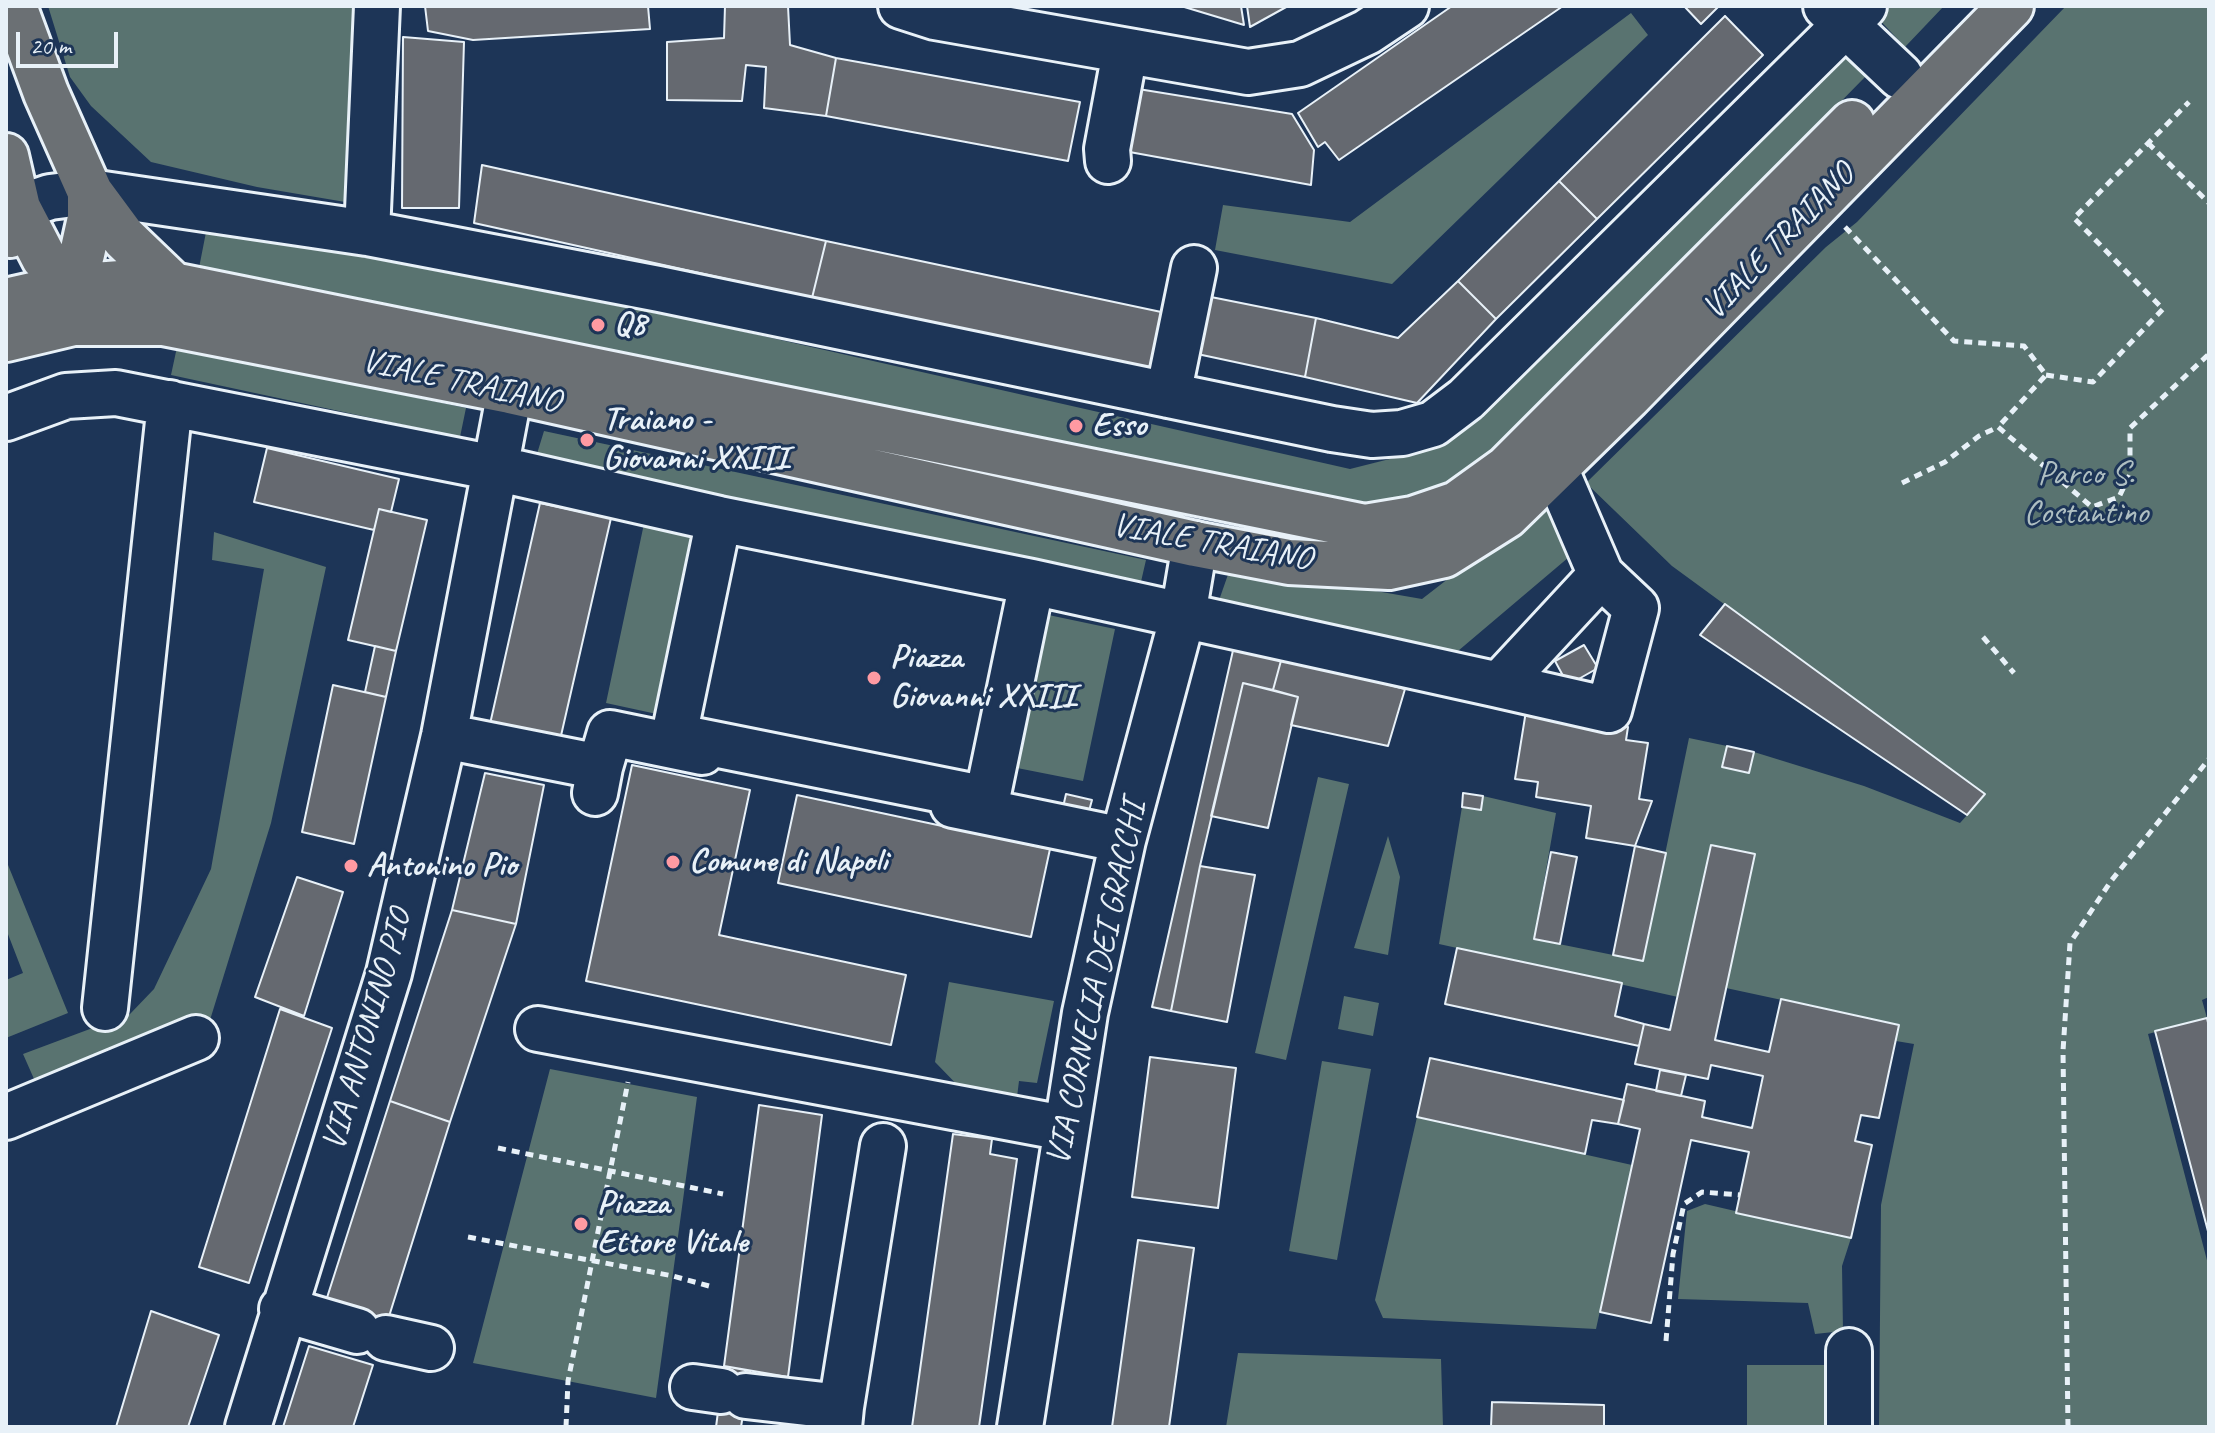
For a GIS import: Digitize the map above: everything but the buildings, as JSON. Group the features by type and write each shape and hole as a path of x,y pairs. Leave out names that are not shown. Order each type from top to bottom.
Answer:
{"main road":[{"path":"14,6 46,93 90,192 124,238 173,285"},
{"name":"VIALE TRAIANO","path":"68,287 121,283 173,285 1195,544 1289,562 1389,567 1444,555 1506,516 1820,200 1910,86 1968,6"},
{"name":"VIALE TRAIANO","path":"117,320 513,372 1203,495 1365,527 1413,519 1457,504 1507,468 1910,86 2011,6"},
{"path":"6,156 10,222 68,287 99,313 117,320"},
{"path":"14,324 51,312 68,287 87,230 90,192"},
{"path":"14,324 117,320"},
{"path":"1195,544 1203,495"}],"street":[{"path":"367,233 377,6"},
{"path":"901,6 935,17 1248,72 1300,64 1367,32 1406,6"},
{"path":"10,222 50,197 90,192 367,233 659,289 1372,435 1402,433 1433,424 1466,399 1845,12 1910,86"},
{"path":"1108,161 1107,149 1125,52"},
{"path":"1168,395 1194,268"},
{"name":"VIA ANTONINO PIO","path":"248,1427 282,1309 389,973 444,736 513,372"},
{"path":"6,418 66,396 116,393 495,468 719,519 1032,582 1609,710 1636,608 1601,575 1555,468"},
{"path":"105,1008 170,403"},
{"path":"719,519 674,736 909,784 987,799 1032,582"},
{"name":"VIA CORNELIA DEI GRACCHI","path":"1020,1427 1064,1128 1087,1002 1123,840 1183,615 1195,544"},
{"path":"1499,685 1601,575"},
{"path":"444,736 597,780 610,733 1123,840"},
{"path":"538,1029 1064,1128"},
{"path":"6,1117 196,1038"},
{"path":"720,1391 790,1400 840,1417 883,1146"},
{"path":"282,1309 431,1348"},
{"path":"1849,1351 1849,1427"}],"path":[{"path":"1820,200 1954,341 2024,346 2046,375 2093,382 2163,309 2074,218 2189,102"},
{"path":"2148,143 2209,203"},
{"path":"1998,427 2092,507 2119,497 2130,474 2130,428 2209,354"},
{"path":"1902,483 1945,462 1979,436 1998,427 2046,375"},
{"path":"1983,637 2014,673"},
{"path":"2068,1427 2063,1051 2070,943 2111,881 2209,759"},
{"path":"566,1427 568,1381 638,1047"},
{"path":"498,1148 723,1194"},
{"path":"1666,1341 1673,1254 1684,1204 1702,1192 1740,1195"},
{"path":"468,1237 709,1286"}],"green space":[{"path":"48,6 360,6 351,203 257,187 151,162 91,106 70,77"},
{"path":"1885,6 1944,6 1905,47 1875,15"},
{"name":"Parco S. Costantino","path":"2066,6 2209,6 2209,997 2202,1000 2207,1018 2148,1034 2209,1268 2209,1427 1879,1427 1881,1205 1914,1044 1896,1041 1898,1025 1726,988 1755,854 1711,845 1678,997 1439,944 1462,807 1481,809 1483,796 1556,813 1534,939 1643,961 1689,738 1727,746 1722,767 1754,752 1864,786 1960,823 1985,795 1672,566 1586,483 1826,247 1857,222"},
{"path":"1631,13 1648,35 1392,284 1215,250 1223,205 1350,222"},
{"path":"1840,50 1866,76 1468,481 1356,508 199,268 207,227 701,322 1350,469 1445,445"},
{"path":"177,347 466,408 460,437 171,375"},
{"path":"544,431 1146,560 1140,586 536,457"},
{"path":"1555,496 1595,535 1458,651 1217,606 1231,566 1422,599"},
{"path":"645,519 705,532 666,716 606,703"},
{"path":"214,532 326,567 271,823 210,1020 38,1088 23,1054 130,1014 154,989 211,869 264,569 212,560"},
{"path":"1039,613 1115,629 1083,781 1007,766"},
{"path":"1318,777 1349,784 1286,1060 1255,1053"},
{"path":"1388,836 1400,877 1388,955 1354,948"},
{"path":"6,860 68,1013 6,1038 6,980 23,973 6,929"},
{"path":"949,982 1054,1001 1037,1083 1019,1081 1016,1105 968,1096 935,1062"},
{"path":"1344,996 1379,1003 1373,1036 1338,1029"},
{"path":"1322,1061 1371,1069 1337,1260 1289,1251"},
{"path":"550,1069 697,1097 656,1398 473,1363"},
{"path":"1417,1117 1632,1165 1596,1329 1383,1318 1375,1300"},
{"path":"1705,1204 1851,1238 1842,1266 1843,1331 1815,1334 1808,1303 1678,1299 1687,1211"},
{"path":"1238,1353 1441,1359 1443,1427 1226,1427"},
{"path":"1747,1365 1836,1365 1836,1427 1747,1427"}],"place":[{"name":"Q8","path":"598,325"},
{"name":"Esso","path":"1076,426"},
{"name":"Traiano - Giovanni XXIII","path":"587,440"},
{"name":"Piazza Giovanni XXIII","path":"874,678"},
{"name":"Comune di Napoli","path":"673,862"},
{"name":"Antonino Pio","path":"351,866"},
{"name":"Piazza Ettore Vitale","path":"581,1224"}]}
